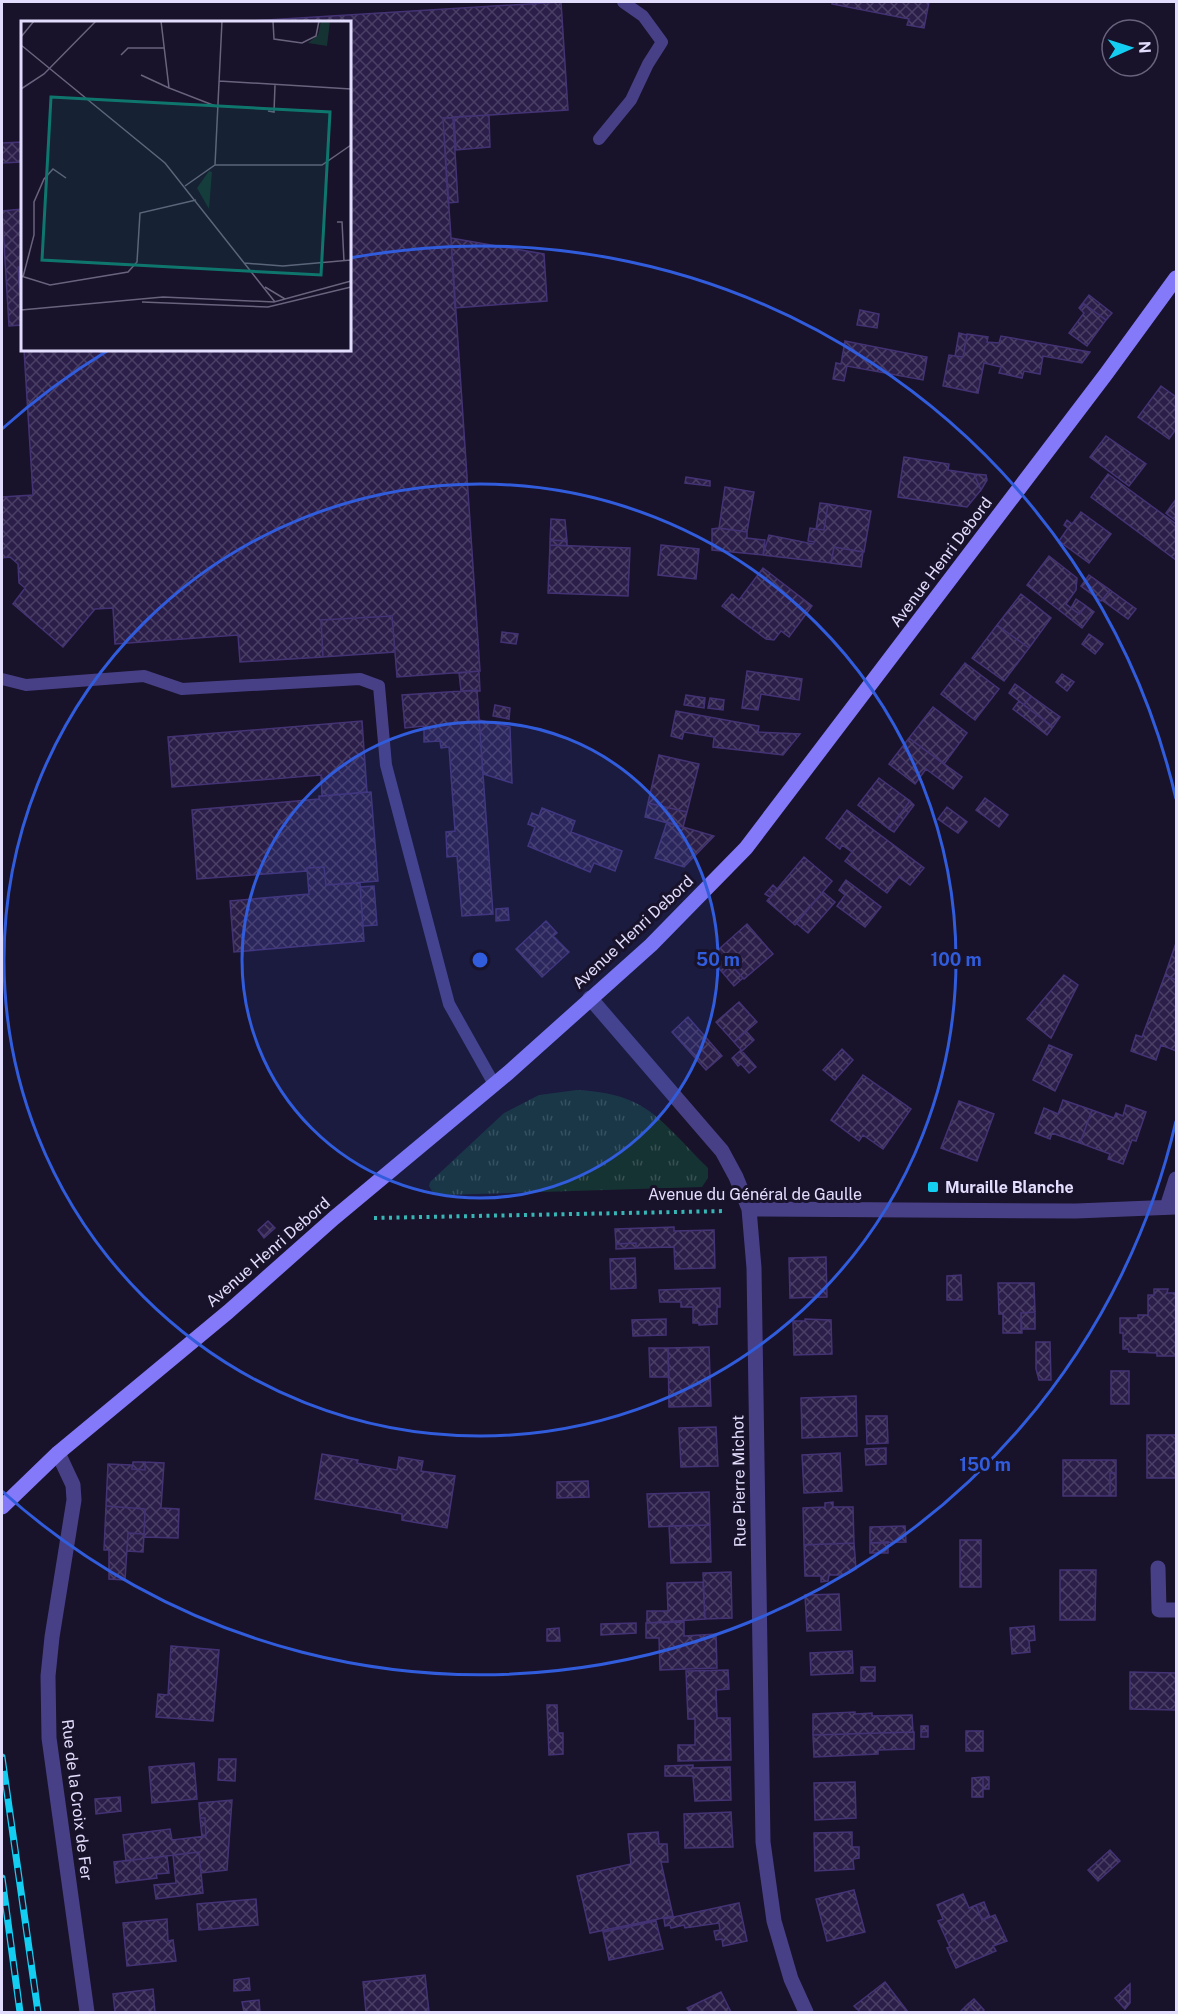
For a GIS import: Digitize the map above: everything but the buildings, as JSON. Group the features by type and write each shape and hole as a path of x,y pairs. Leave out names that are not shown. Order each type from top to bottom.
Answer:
{"street":[{"name":"Avenue Henri Debord","path":"2,1507 58,1453 228,1312 334,1218 494,1084 651,945 746,848 1092,393 1176,278"},
{"name":"Rue Pierre Michot","path":"590,998 722,1151 749,1209 754,1268 763,1842 774,1921 791,1979 806,2013"},
{"path":"1172,1207 1176,1179"},
{"name":"Avenue du Général de Gaulle","path":"749,1209 1076,1211 1172,1207"},
{"name":"Rue de la Croix de Fer","path":"58,1453 73,1485 74,1500 52,1636 47,1710 87,2013"},
{"path":"1158,1568 1159,1610 1176,1610"}],"lane":[{"path":"598,139 632,99 648,64 662,42 642,16 623,2"},
{"path":"2,679 26,685 144,676 182,689 360,679 379,686 386,765 449,1004 494,1084"}],"path":[{"name":"Avenue du Général de Gaulle","path":"334,1218 749,1209"}],"green space":[{"path":"577,1090 622,1097 646,1109 674,1133 708,1168 708,1178 702,1187 443,1195 433,1193 429,1186 430,1182 504,1113 539,1095"}],"railway":[{"path":"2,1757 38,2012"},
{"path":"2,1878 20,2012"}],"place":[{"name":"Muraille Blanche","path":"933,1187"}]}
